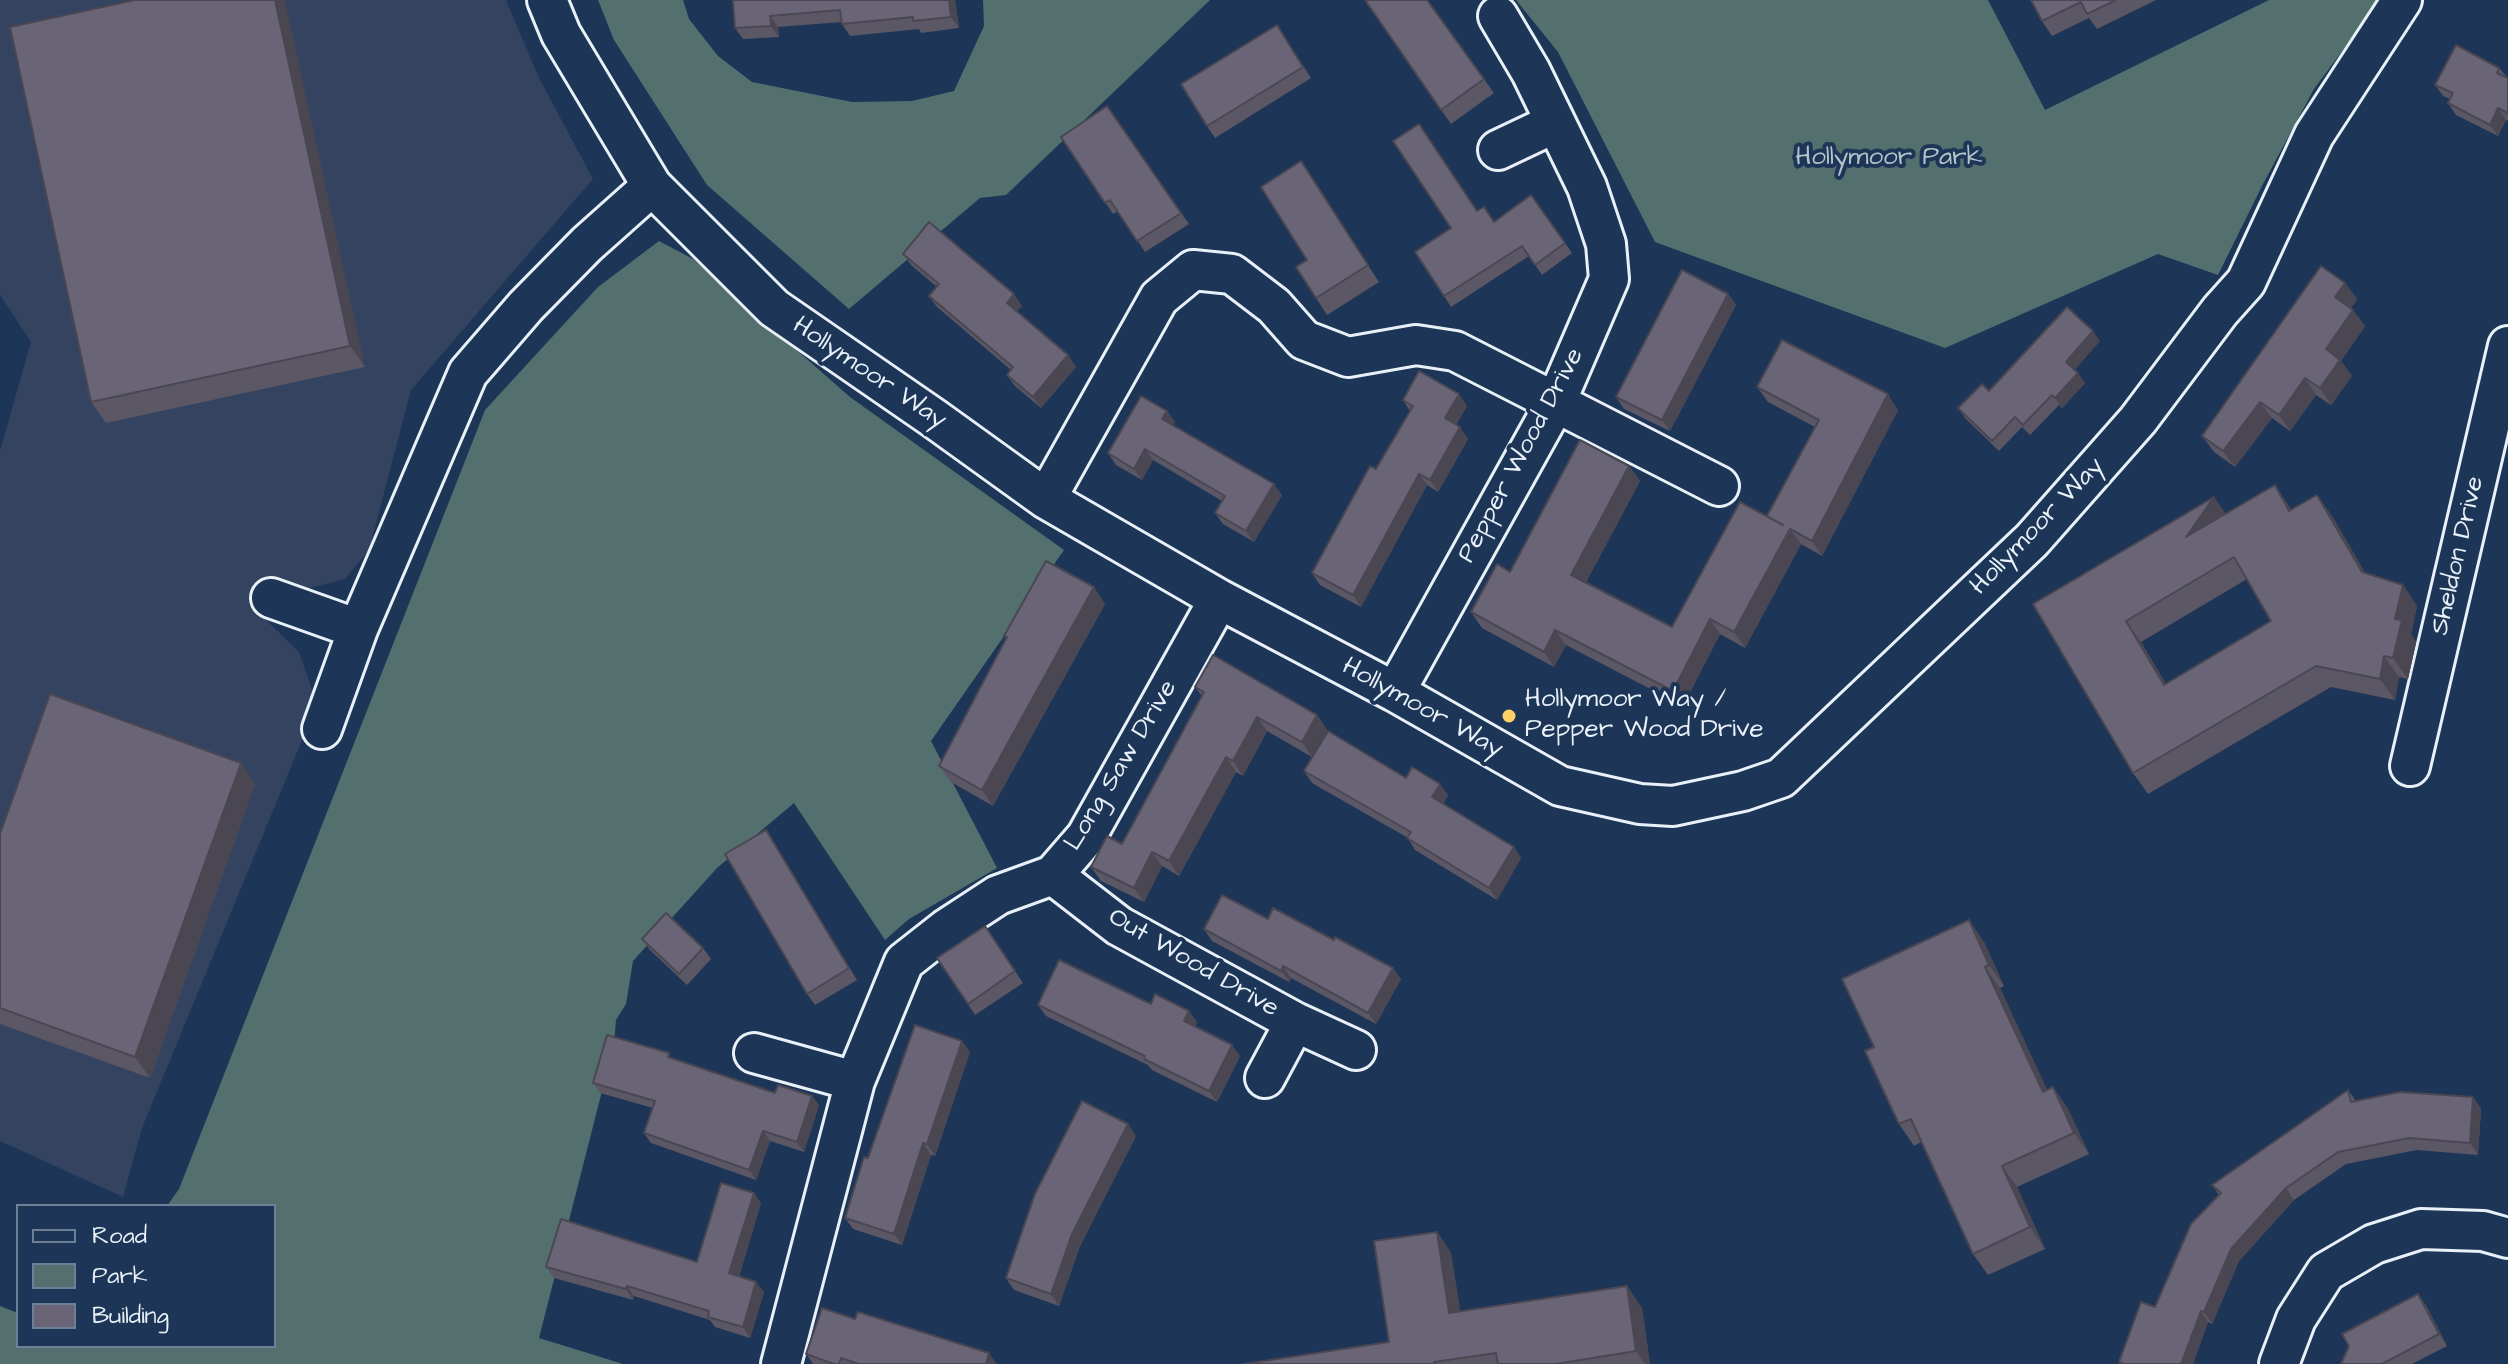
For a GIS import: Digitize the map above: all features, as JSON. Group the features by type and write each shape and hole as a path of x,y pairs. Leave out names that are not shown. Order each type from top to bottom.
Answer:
{"street":[{"name":"Hollymoor Way","path":"547,0 561,34 652,186 774,308 1046,499 1219,599 1395,692 1560,786 1640,804 1673,806 1743,791 1781,778 2032,540 2138,420 2220,311 2246,282 2314,135 2402,0"},
{"name":"Pepper Wood Drive","path":"1395,692 1556,402 1609,279 1606,244 1592,201 1531,72 1498,16"},
{"path":"1498,150 1555,123"},
{"path":"322,729 358,629 468,373 526,306 652,186"},
{"path":"1046,499 1159,298 1193,270 1232,274 1274,306 1304,340 1348,357 1416,345 1455,351 1719,486"},
{"name":"Sheldon Drive","path":"2410,766 2508,346"},
{"path":"271,598 358,629"},
{"name":"Long Saw Drive","path":"781,1364 855,1081 904,962 946,929 998,895 1053,875 1086,837 1219,599"},
{"name":"Out Wood Drive","path":"1053,875 1119,926 1295,1022 1356,1050"},
{"name":"Out Wood Drive","path":"1265,1078 1295,1022"},
{"path":"754,1053 855,1081"},
{"path":"2279,1364 2296,1319 2326,1272 2374,1244 2421,1229 2483,1231 2508,1238"}],"shaded area":[{"path":"0,0 506,0 539,78 593,179 411,390 369,550 345,579 306,589 270,588 261,615 299,652 317,704 142,1128 123,1197 0,1141 0,451 31,342 0,295"}],"green space":[{"path":"598,0 683,0 689,19 718,56 752,82 852,102 912,101 954,91 984,26 983,0 1210,0 1006,195 980,198 849,309 707,185 614,40"},
{"name":"Hollymoor Park","path":"1516,0 1988,0 2045,110 2269,0 2380,0 2314,89 2218,275 2158,254 1945,348 1655,242 1558,52"},
{"path":"659,241 693,259 850,397 1064,550 931,741 997,868 909,919 885,940 794,803 717,868 633,961 626,1004 616,1020 614,1044 539,1338 623,1364 0,1364 0,1306 16,1312 16,1348 276,1348 276,1204 168,1204 179,1189 485,410 598,287"}],"building":[{"path":"135,0 275,0 350,346 91,402 10,27"},
{"path":"733,0 949,0 951,17 913,21 913,17 842,24 840,10 770,16 771,26 735,28"},
{"path":"1365,0 1427,0 1484,79 1441,110"},
{"path":"2031,0 2116,0 2087,14 2081,2 2042,21"},
{"path":"1277,25 1303,67 1207,126 1181,84"},
{"path":"2456,45 2499,68 2497,73 2508,78 2508,113 2498,108 2490,125 2448,103 2453,93 2435,85"},
{"path":"1107,106 1181,213 1137,241 1110,200 1105,203 1061,137"},
{"path":"1419,124 1477,211 1484,207 1494,222 1531,195 1565,243 1535,265 1522,246 1444,296 1415,252 1451,228 1393,141"},
{"path":"1301,161 1368,265 1316,298 1296,267 1307,260 1261,187"},
{"path":"929,222 1014,294 1007,303 1068,355 1033,397 1007,375 1013,367 929,296 939,284 903,254"},
{"path":"2321,266 2345,283 2335,297 2353,310 2326,349 2340,360 2320,388 2305,378 2279,415 2260,402 2223,451 2202,436"},
{"path":"1682,270 1728,294 1662,420 1616,397"},
{"path":"2067,307 2093,331 2066,362 2078,373 2023,425 2015,417 1992,441 1958,408 1982,384 1989,391"},
{"path":"1782,340 1888,394 1812,541 1790,529 1734,632 1710,619 1673,691 1555,630 1544,652 1471,612 1497,564 1510,572 1580,440 1629,466 1571,575 1672,627 1740,502 1783,525 1767,516 1819,420 1757,387"},
{"path":"1419,371 1459,394 1445,418 1460,427 1430,480 1419,474 1353,595 1312,573 1370,466 1376,469 1413,406 1403,400"},
{"path":"1141,396 1167,411 1162,419 1274,484 1246,531 1215,513 1225,496 1145,449 1134,469 1108,453"},
{"path":"2275,485 2289,511 2317,495 2362,572 2403,585 2395,619 2402,620 2393,658 2384,656 2380,679 2316,666 2133,773 2033,604 2214,497 2186,537","holes":["2234,557 2271,621 2164,685 2126,621"]},
{"path":"1046,561 1094,587 982,790 939,766 1007,637 1004,636"},
{"path":"1213,655 1317,715 1302,742 1257,717 1233,761 1226,757 1169,861 1152,852 1134,888 1091,867 1107,836 1122,844 1204,692 1195,687"},
{"path":"50,694 241,763 135,1057 0,1008 0,834"},
{"path":"1328,731 1406,778 1412,767 1440,784 1432,797 1514,847 1489,888 1407,838 1411,832 1304,771"},
{"path":"766,830 849,968 807,994 725,854"},
{"path":"1222,895 1268,919 1273,908 1393,968 1368,1013 1283,966 1281,971 1204,929"},
{"path":"666,913 703,948 679,974 642,939"},
{"path":"1969,920 1989,965 1985,967 2043,1092 2053,1087 2074,1133 2002,1166 2030,1227 1973,1254 1911,1119 1899,1124 1865,1051 1874,1047 1842,979"},
{"path":"985,926 1015,971 968,1004 937,958"},
{"path":"1059,960 1151,1004 1155,994 1189,1011 1184,1021 1232,1045 1209,1091 1144,1059 1145,1056 1038,1005"},
{"path":"915,1025 962,1041 927,1144 923,1143 894,1234 845,1218 864,1157 868,1158"},
{"path":"607,1035 669,1053 668,1057 775,1093 778,1085 812,1096 797,1142 763,1131 749,1170 644,1133 655,1101 593,1083"},
{"path":"2348,1090 2351,1102 2400,1092 2473,1097 2470,1143 2409,1138 2338,1152 2286,1188 2231,1249 2204,1312 2201,1311 2181,1364 2119,1362 2141,1302 2155,1307 2191,1224 2221,1193 2212,1185"},
{"path":"1082,1101 1128,1124 1072,1234 1051,1294 1006,1278 1035,1194"},
{"path":"721,1183 754,1193 729,1273 756,1282 743,1327 708,1317 709,1311 627,1286 626,1289 546,1267 561,1219 697,1262"},
{"path":"1437,1232 1449,1313 1627,1286 1636,1351 1556,1364 1498,1364 1496,1353 1435,1364 1244,1364 1389,1342 1374,1241"},
{"path":"2418,1294 2439,1334 2382,1364 2341,1364 2349,1346 2342,1334"},
{"path":"822,1308 855,1319 858,1312 989,1353 986,1364 859,1364 841,1358 839,1364 834,1364 806,1354"}],"place":[{"name":"Hollymoor Way / Pepper Wood Drive","path":"1509,716"}]}
